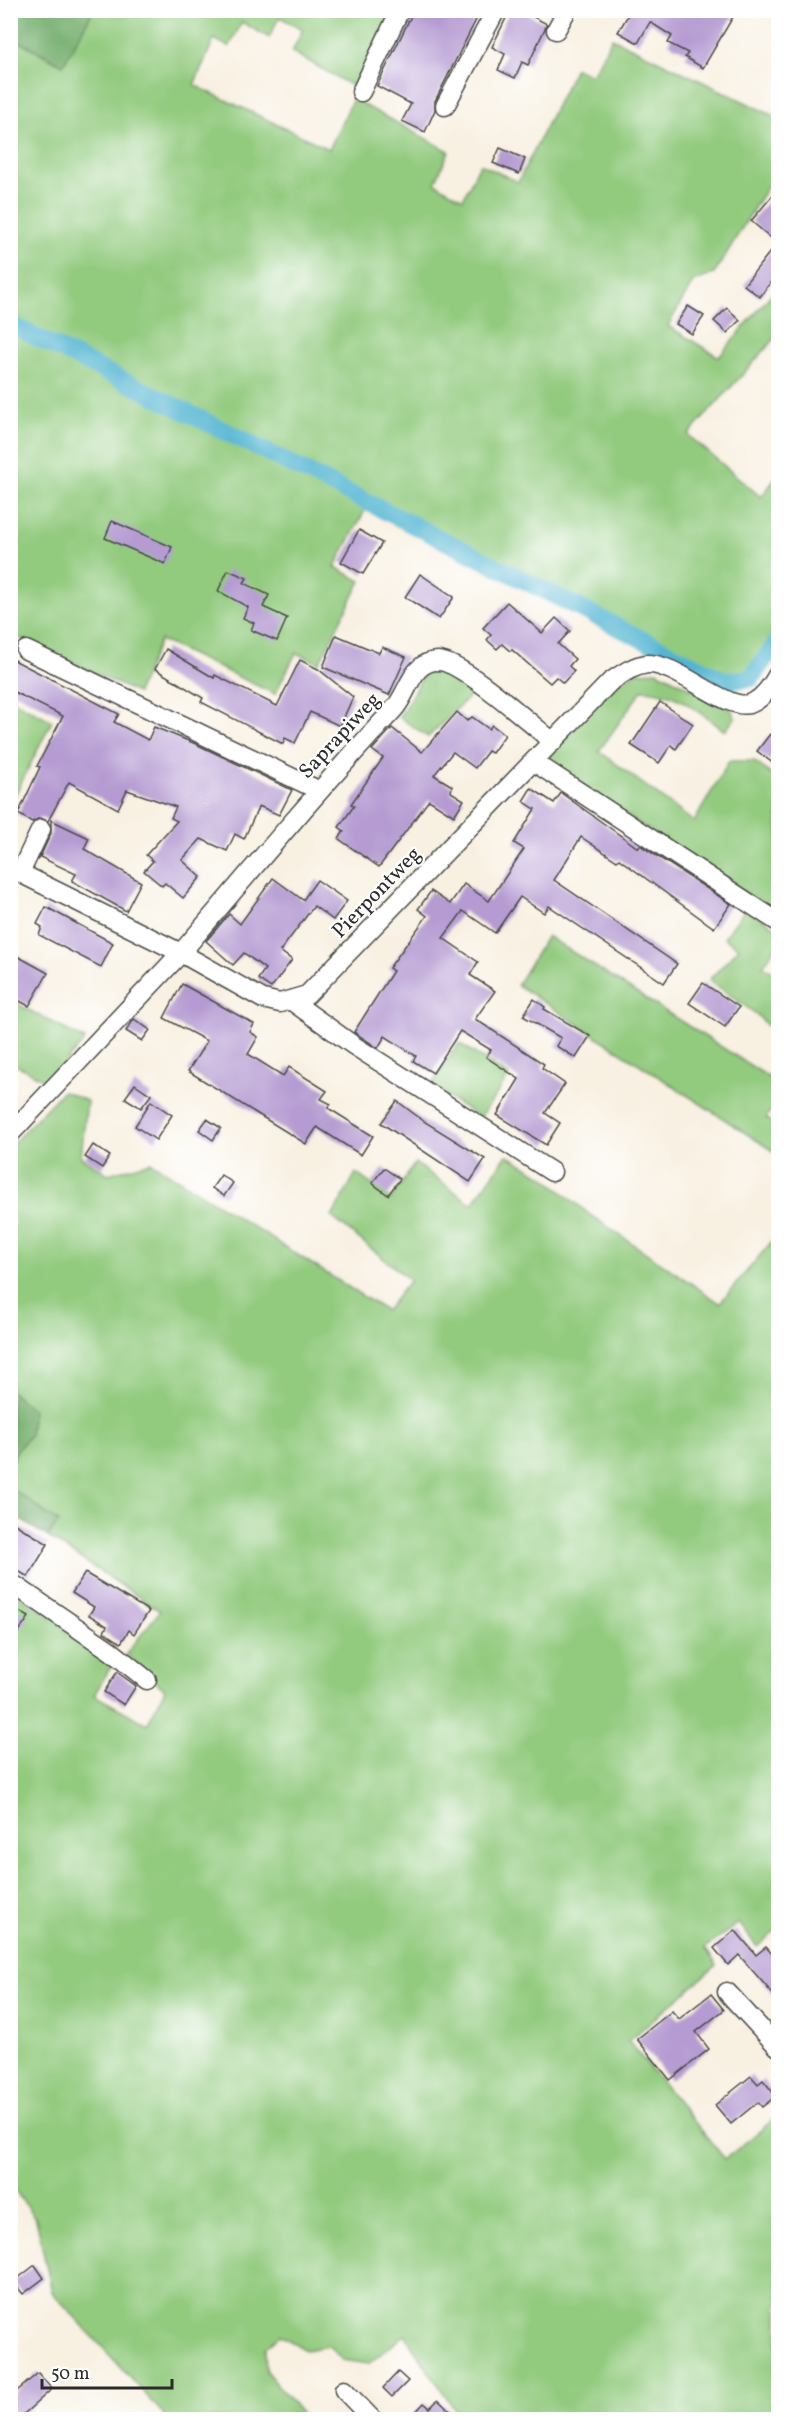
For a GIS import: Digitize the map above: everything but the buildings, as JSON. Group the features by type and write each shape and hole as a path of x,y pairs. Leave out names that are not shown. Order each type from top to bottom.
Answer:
{"street":[{"path":"361,92 400,10"},
{"path":"445,106 496,10"},
{"path":"556,30 567,10"},
{"path":"26,650 318,790"},
{"name":"Saprapiweg","path":"181,953 318,790 400,703 414,675 430,662 442,661 462,670 553,742"},
{"name":"Pierpontweg","path":"293,1002 307,995 609,682 630,668 647,664 664,665 737,705 752,704 766,693 778,674"},
{"path":"534,762 778,922"},
{"path":"41,829 20,873 181,953 263,999 280,1004 293,1002 353,1045 552,1172"},
{"path":"10,1134 181,953"},
{"path":"10,1582 111,1651 147,1680"},
{"path":"727,1992 778,2047"},
{"path":"344,2390 373,2420"}],"green space":[{"path":"10,11 93,11 63,65 11,37"},
{"path":"93,11 396,11 357,89 292,52 303,29 279,17 269,38 242,22 229,47 214,39 194,85 329,149 353,99 449,151 435,183 463,199 480,164 518,182 575,68 592,75 612,38 778,118 778,169 714,274 693,282 668,326 719,357 778,286 778,335 688,435 761,497 778,475 778,641 751,678 726,681 369,503 335,567 361,581 319,663 296,653 275,694 160,640 137,693 11,634 10,37 63,65"},
{"path":"441,667 476,690 428,737 399,717 426,671"},
{"path":"657,671 731,709 735,718 725,731 676,698 642,690 599,751 694,822 729,761 754,761 778,780 778,915 544,761 614,684 636,672"},
{"path":"11,699 52,721 11,803"},
{"path":"746,908 778,929 778,944 763,966 778,975 778,1037 756,1014 709,980 739,948 724,938"},
{"path":"547,936 778,1083 778,1100 766,1118 778,1126 778,1154 517,985"},
{"path":"10,1000 85,1040 48,1082 11,1062"},
{"path":"459,1043 509,1076 480,1118 431,1086"},
{"path":"63,1091 87,1101 81,1157 108,1174 151,1162 386,1311 410,1280 332,1217 356,1173 391,1199 415,1163 472,1204 507,1155 544,1177 589,1214 720,1303 778,1234 778,1929 757,1947 739,1923 705,1948 717,1965 628,2041 725,2159 778,2116 778,2419 461,2419 405,2335 368,2364 342,2360 329,2346 306,2350 280,2335 265,2348 266,2371 306,2419 168,2419 52,2292 36,2219 11,2185 11,1590 115,1660 94,1695 147,1724 165,1690 126,1654 160,1611 48,1537 58,1522 11,1488 11,1468 16,1451 30,1435 33,1410 11,1392 11,1145"},
{"path":"11,1392 33,1410 30,1435 16,1451 11,1468"},
{"path":"11,1488 58,1522 48,1537 11,1514"}],"waterway":[{"path":"10,324 726,681 751,678 778,641"}]}
